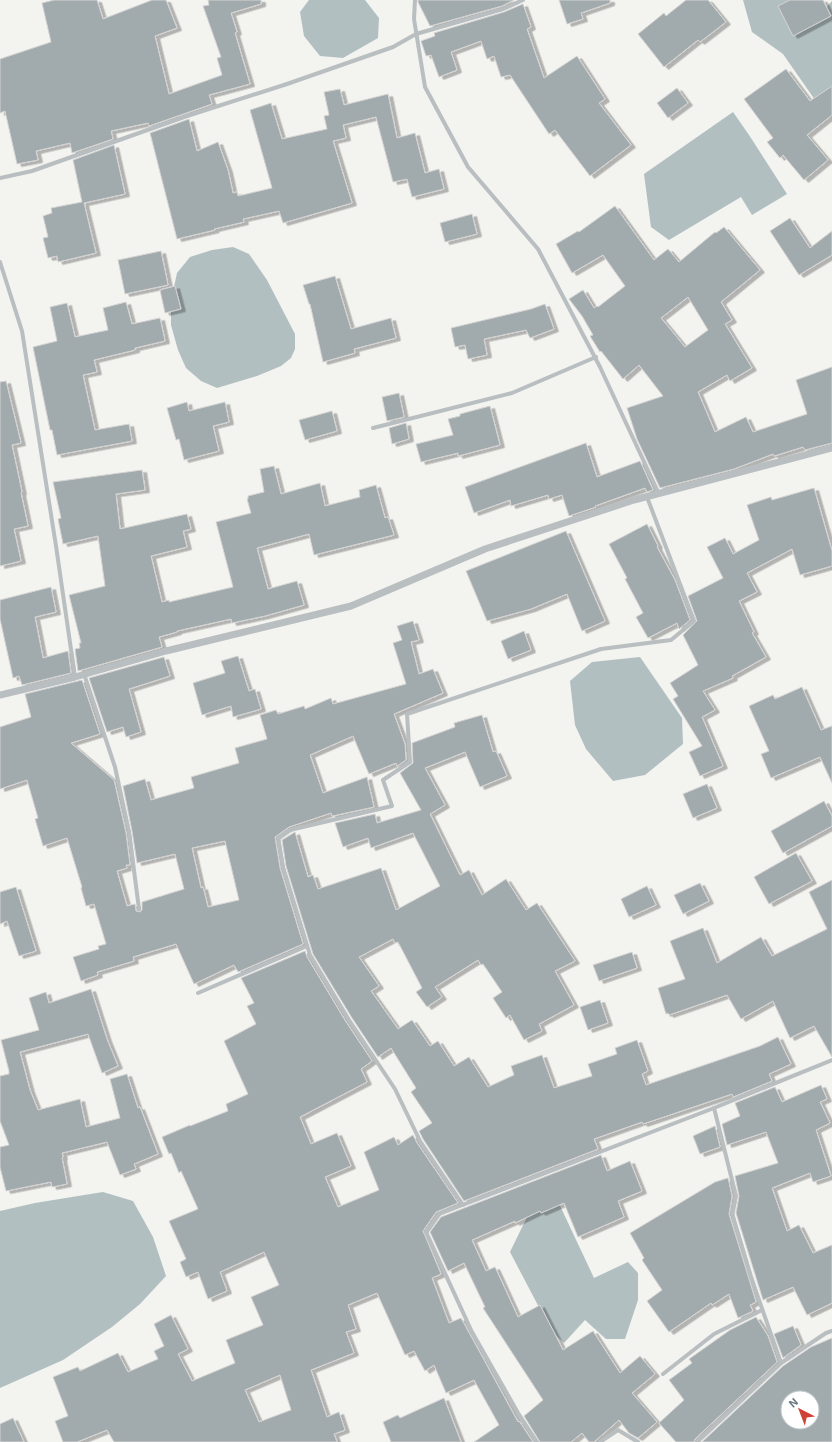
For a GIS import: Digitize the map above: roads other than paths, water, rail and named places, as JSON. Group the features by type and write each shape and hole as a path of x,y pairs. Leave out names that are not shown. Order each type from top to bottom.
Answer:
{"street":[{"path":"415,0 414,19 425,87 468,167 538,249 596,357 659,494"},
{"path":"0,178 32,171 393,47 416,34 503,9 523,0"},
{"path":"0,262 22,331 75,677"},
{"path":"373,428 512,393 596,357"},
{"path":"0,695 75,677 166,651 351,606 485,549 647,497 832,448"},
{"path":"463,1204 420,1141 395,1089 346,1014 310,955 283,867 278,838 290,830 392,806 383,780 410,762 407,714 601,649 671,640 694,620 647,497"},
{"path":"84,674 115,767 129,832 139,909"},
{"path":"198,993 307,946"},
{"path":"537,1442 472,1332 426,1232 440,1214 463,1204 714,1108 832,1060"},
{"path":"714,1108 736,1196 732,1213 751,1277 781,1363"},
{"path":"663,1374 714,1334 762,1310"},
{"path":"697,1442 781,1363 826,1333 832,1331"},
{"path":"600,1442 618,1430 638,1442"}]}
